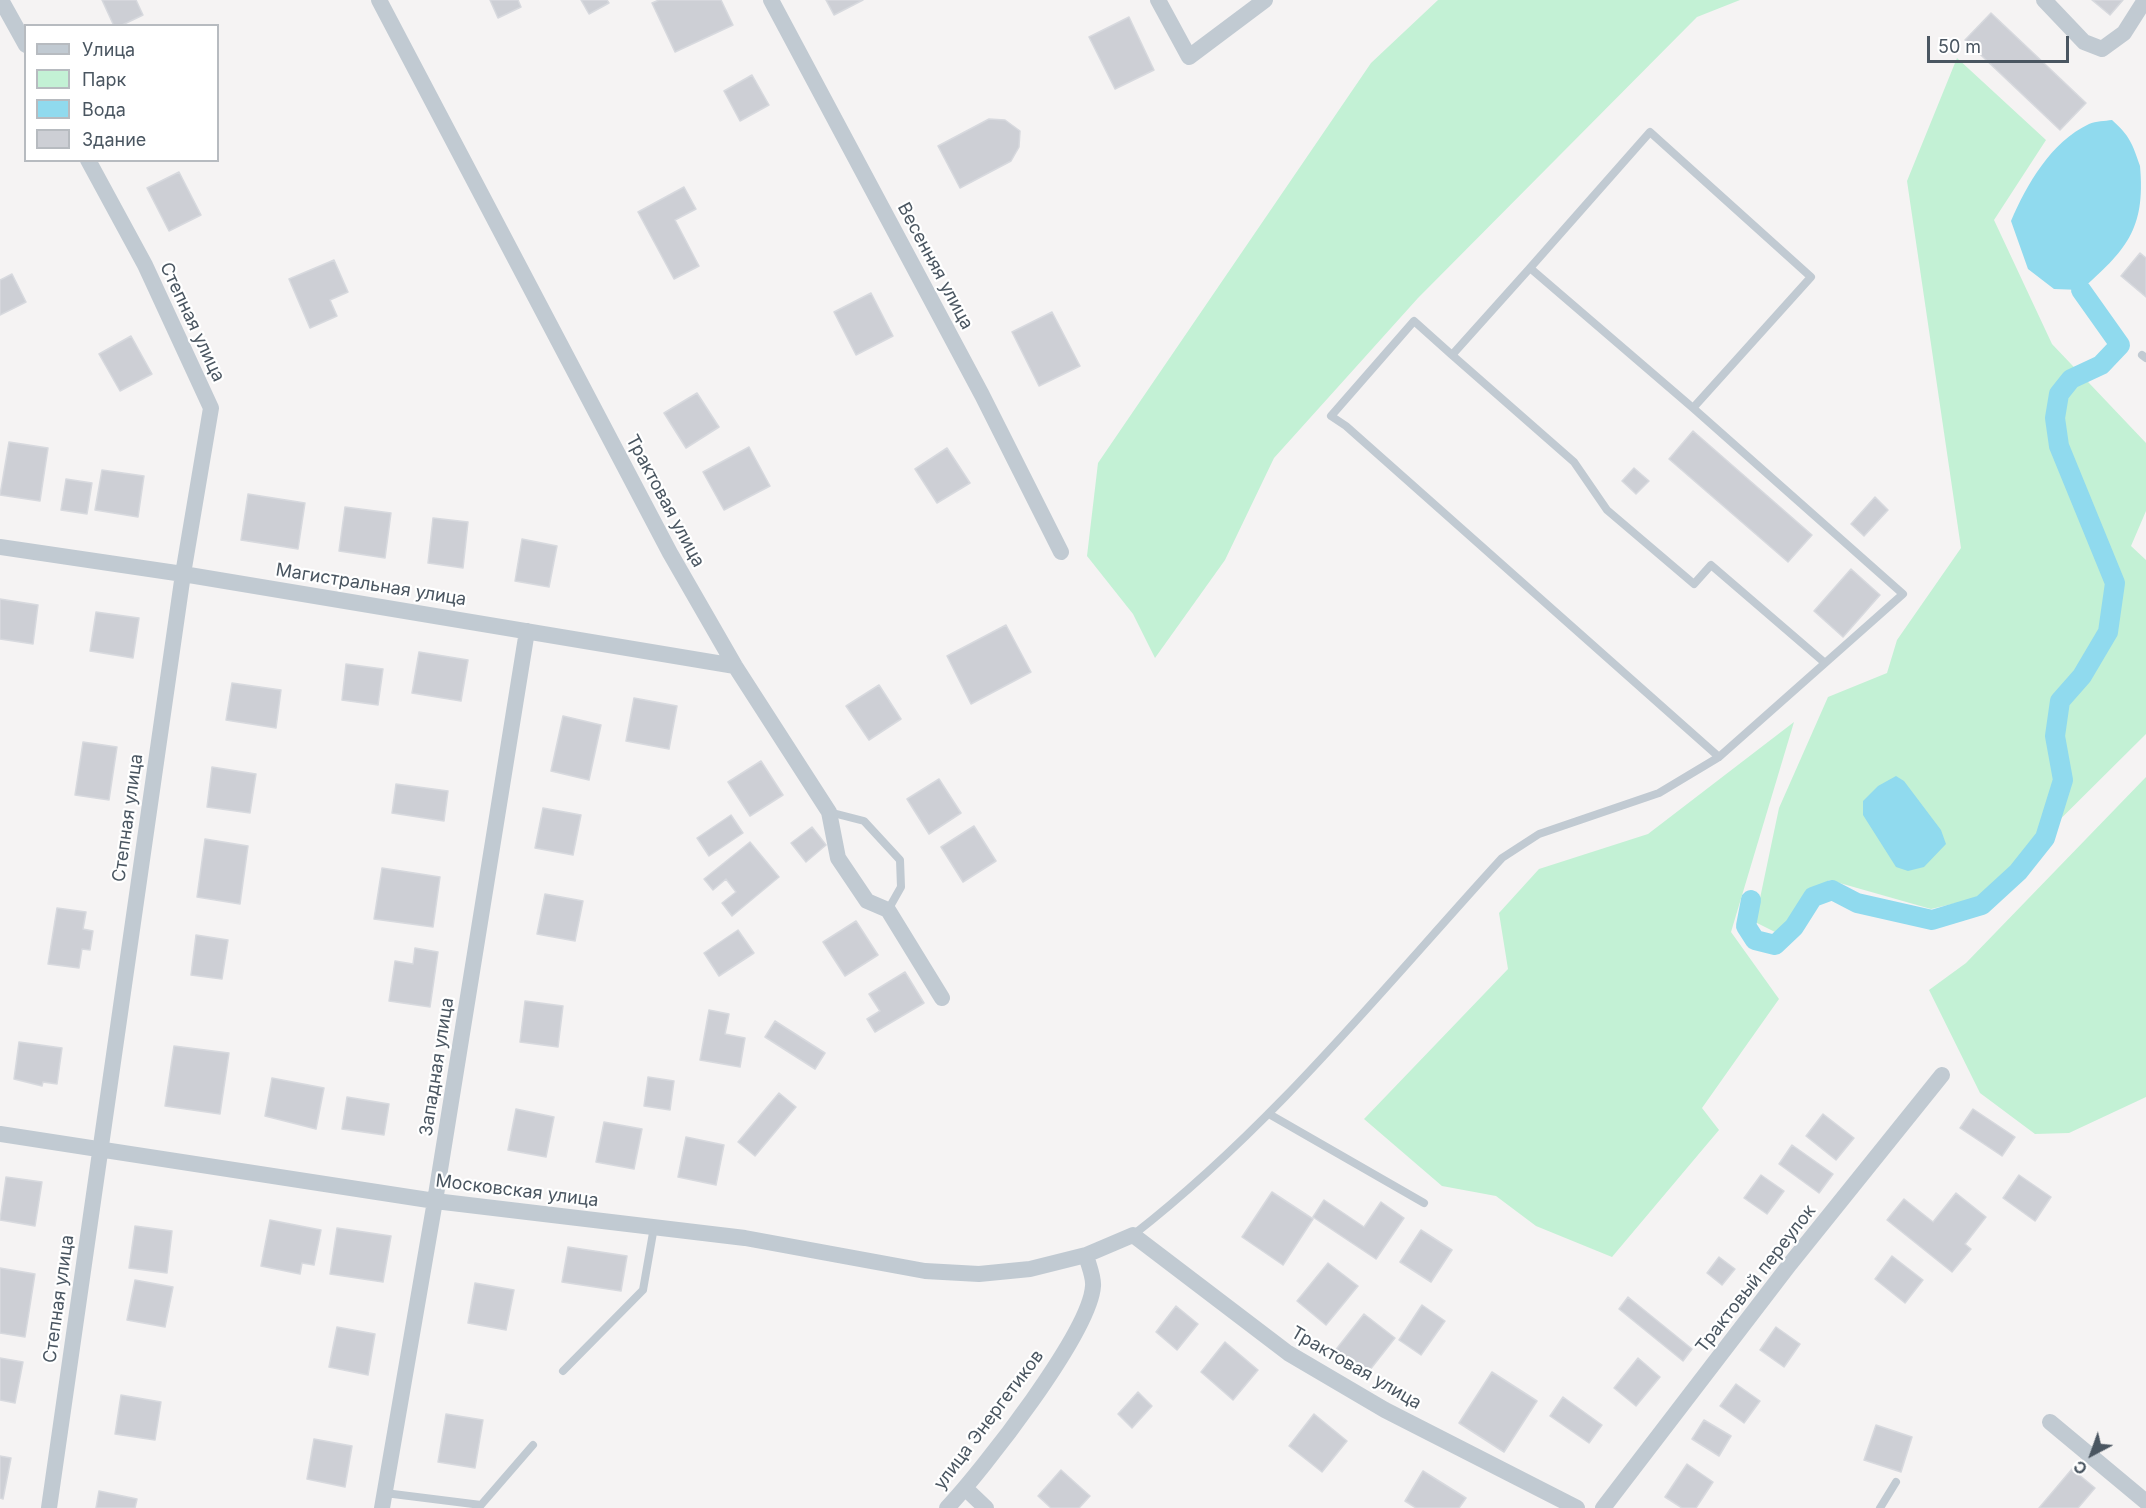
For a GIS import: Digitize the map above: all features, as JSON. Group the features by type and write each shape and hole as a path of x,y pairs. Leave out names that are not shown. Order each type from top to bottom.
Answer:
{"street":[{"path":"1,0 24,41"},
{"name":"Трактовая улица","path":"379,0 670,553 735,666 829,812 838,858 867,901 888,910 942,998"},
{"name":"Весенняя улица","path":"771,0 982,395 1061,552"},
{"path":"1158,0 1189,57 1265,0"},
{"path":"2044,0 2084,42 2102,49 2124,33 2145,0"},
{"name":"Степная улица","path":"49,1508 183,574 211,408 145,265 89,162"},
{"name":"Магистральная улица","path":"0,547 183,574 735,666"},
{"name":"Западная улица","path":"383,1501 435,1201 526,631"},
{"name":"Трактовый переулок","path":"1603,1508 1790,1264 1942,1075"},
{"name":"Московская улица","path":"0,1134 435,1201 745,1238 925,1271 979,1274 1030,1269 1086,1255 1132,1235"},
{"name":"Трактовая улица","path":"1132,1235 1288,1353 1385,1410 1577,1508"},
{"name":"улица Энергетиков","path":"947,1508 965,1488 1051,1373 1082,1319 1093,1286 1086,1255"},
{"path":"2050,1422 2146,1502"},
{"path":"965,1488 986,1508"}],"lane":[{"path":"1452,355 1650,132 1810,277 1693,408"},
{"path":"1132,1235 1181,1197 1269,1114 1502,858 1539,834 1659,793 1719,757 1903,594 1693,408 1530,268"},
{"path":"1719,757 1346,426 1331,416 1414,321 1574,462 1607,510 1694,584 1711,566 1825,663"},
{"path":"829,812 864,821 900,860 901,886 888,910"},
{"path":"1269,1114 1424,1203"},
{"path":"563,1371 643,1290 654,1227"},
{"path":"383,1501 481,1505 533,1445"},
{"path":"1880,1508 1896,1482"}],"green space":[{"path":"1438,0 1740,0 1697,17 1418,298 1274,458 1225,560 1155,658 1133,614 1087,556 1098,463 1371,63"},
{"path":"1957,58 2046,140 1994,220 2052,344 2146,443 2146,511 2131,546 2146,560 2146,734 1982,897 1931,909 1829,880 1777,933 1755,922 1779,808 1828,697 1887,673 1897,640 1961,548 1907,181"},
{"path":"1794,722 1731,932 1779,999 1702,1108 1719,1130 1612,1257 1536,1226 1496,1196 1442,1186 1364,1119 1508,969 1499,913 1539,869 1648,834"},
{"path":"2146,777 2146,1097 2069,1133 2035,1134 1980,1093 1929,990 1966,963"}],"water":[{"path":"2112,120 2130,140 2140,166 2140,207 2136,223 2121,251 2081,290 2054,289 2028,269 2011,221 2042,165 2063,142 2089,124"},
{"path":"1896,776 1904,781 1941,830 1946,844 1924,867 1908,871 1896,867 1863,815 1863,801 1878,786"}],"building":[{"path":"102,0 136,0 143,15 124,24 113,24"},
{"path":"490,0 518,0 521,7 498,18"},
{"path":"581,0 607,0 609,3 589,14"},
{"path":"659,0 721,0 733,25 675,52 652,3"},
{"path":"826,0 863,0 834,15"},
{"path":"2092,0 2123,0 2110,15"},
{"path":"1991,13 2086,103 2060,130 1965,40"},
{"path":"1129,17 1154,70 1115,89 1089,37"},
{"path":"752,75 769,105 740,121 724,91"},
{"path":"989,119 1005,120 1020,131 1019,147 1011,161 960,188 938,146"},
{"path":"179,172 201,215 169,231 147,188"},
{"path":"684,187 696,209 675,220 699,266 674,279 638,212"},
{"path":"2140,253 2146,258 2146,297 2121,276"},
{"path":"334,260 348,292 330,300 337,316 310,328 289,279"},
{"path":"12,274 26,302 0,315 0,280"},
{"path":"871,293 893,336 856,355 834,312"},
{"path":"1052,312 1080,366 1039,386 1012,332"},
{"path":"131,336 152,374 120,391 99,354"},
{"path":"697,393 719,427 686,448 664,413"},
{"path":"1693,431 1812,535 1788,562 1669,459"},
{"path":"9,442 48,448 40,501 0,495"},
{"path":"749,447 770,486 724,510 703,472"},
{"path":"947,448 970,483 937,503 915,469"},
{"path":"1634,468 1649,481 1636,494 1622,481"},
{"path":"102,470 144,476 138,517 95,510"},
{"path":"66,479 92,483 87,514 61,510"},
{"path":"248,494 305,503 298,549 241,540"},
{"path":"1875,497 1888,510 1864,536 1851,524"},
{"path":"345,507 391,513 385,558 339,551"},
{"path":"433,518 468,522 463,568 428,563"},
{"path":"522,539 557,546 549,587 515,581"},
{"path":"1851,569 1880,595 1843,637 1814,611"},
{"path":"0,599 38,605 33,644 0,639"},
{"path":"96,612 139,618 133,658 90,651"},
{"path":"1006,625 1031,672 971,704 947,656"},
{"path":"419,652 468,660 461,701 412,693"},
{"path":"346,664 383,669 378,705 342,700"},
{"path":"232,683 281,690 276,728 226,720"},
{"path":"879,685 901,719 869,740 846,706"},
{"path":"634,698 677,706 669,749 626,741"},
{"path":"563,716 601,725 589,780 551,771"},
{"path":"83,742 117,747 109,800 75,795"},
{"path":"761,761 783,795 750,816 728,782"},
{"path":"212,767 256,774 250,813 207,807"},
{"path":"939,779 961,813 929,834 907,799"},
{"path":"396,784 448,791 444,821 392,813"},
{"path":"543,808 581,815 573,855 535,848"},
{"path":"731,815 743,833 709,856 697,838"},
{"path":"974,826 996,861 963,882 941,847"},
{"path":"812,827 826,845 806,862 791,843"},
{"path":"205,839 248,846 240,904 197,897"},
{"path":"750,842 779,877 732,916 722,903 736,892 726,879 713,890 704,879"},
{"path":"382,868 440,877 433,927 374,919"},
{"path":"545,894 583,901 575,941 537,934"},
{"path":"57,908 86,912 83,929 93,931 90,950 82,949 79,968 48,964"},
{"path":"856,921 878,955 845,976 823,942"},
{"path":"738,930 754,953 719,976 704,953"},
{"path":"196,935 228,940 222,979 191,975"},
{"path":"415,948 438,952 430,1007 389,1001 395,961 413,964"},
{"path":"905,972 924,1003 875,1032 867,1019 880,1011 869,994"},
{"path":"525,1001 563,1006 558,1047 520,1042"},
{"path":"709,1010 729,1014 725,1034 745,1038 740,1067 700,1060"},
{"path":"775,1021 825,1053 815,1069 765,1037"},
{"path":"19,1042 62,1048 57,1084 43,1082 42,1086 14,1079"},
{"path":"174,1046 229,1053 220,1114 165,1106"},
{"path":"648,1077 674,1081 670,1110 644,1106"},
{"path":"272,1078 324,1088 316,1129 265,1116"},
{"path":"779,1093 796,1107 755,1156 738,1142"},
{"path":"347,1097 389,1104 384,1135 342,1129"},
{"path":"516,1109 554,1117 546,1157 508,1150"},
{"path":"1973,1109 2015,1137 2002,1156 1960,1128"},
{"path":"1823,1114 1854,1138 1836,1160 1806,1136"},
{"path":"604,1122 642,1129 634,1169 596,1162"},
{"path":"686,1137 724,1145 716,1185 678,1177"},
{"path":"1792,1145 1833,1174 1819,1193 1779,1164"},
{"path":"1761,1175 1784,1191 1767,1214 1744,1198"},
{"path":"2019,1175 2051,1197 2035,1221 2003,1198"},
{"path":"6,1177 42,1182 35,1226 0,1220"},
{"path":"1272,1192 1313,1219 1283,1265 1242,1237"},
{"path":"1956,1193 1986,1217 1965,1244 1971,1249 1952,1272 1887,1220 1904,1199 1933,1222"},
{"path":"1324,1200 1364,1227 1381,1202 1404,1218 1376,1259 1313,1217"},
{"path":"270,1220 321,1230 314,1265 302,1263 300,1274 261,1266"},
{"path":"135,1226 172,1231 167,1273 129,1268"},
{"path":"337,1228 391,1236 383,1282 330,1274"},
{"path":"1421,1230 1452,1250 1431,1282 1400,1262"},
{"path":"568,1247 627,1256 621,1291 562,1282"},
{"path":"1892,1256 1923,1280 1905,1303 1875,1279"},
{"path":"1719,1257 1735,1269 1722,1285 1707,1273"},
{"path":"1328,1263 1358,1286 1326,1325 1297,1301"},
{"path":"0,1268 35,1274 25,1337 0,1333"},
{"path":"135,1280 173,1287 165,1327 127,1320"},
{"path":"475,1283 514,1290 506,1330 468,1323"},
{"path":"1628,1297 1692,1349 1683,1361 1619,1309"},
{"path":"1422,1305 1445,1321 1421,1355 1399,1340"},
{"path":"1176,1306 1198,1324 1177,1350 1156,1332"},
{"path":"1364,1314 1395,1338 1365,1376 1334,1352"},
{"path":"337,1327 375,1334 368,1375 329,1367"},
{"path":"1776,1327 1800,1344 1784,1367 1760,1350"},
{"path":"1225,1342 1258,1370 1233,1400 1201,1372"},
{"path":"0,1358 23,1362 15,1403 0,1400"},
{"path":"1638,1358 1660,1377 1636,1406 1614,1388"},
{"path":"1492,1372 1537,1401 1504,1452 1459,1423"},
{"path":"1736,1384 1760,1401 1744,1423 1720,1406"},
{"path":"1138,1392 1152,1406 1132,1428 1118,1414"},
{"path":"121,1395 161,1402 155,1440 115,1434"},
{"path":"1563,1397 1602,1425 1589,1443 1550,1416"},
{"path":"446,1414 483,1420 475,1468 438,1462"},
{"path":"1314,1414 1347,1441 1322,1472 1289,1446"},
{"path":"1704,1420 1731,1436 1719,1456 1692,1439"},
{"path":"1876,1425 1912,1437 1901,1472 1864,1460"},
{"path":"314,1439 352,1446 345,1487 307,1479"},
{"path":"0,1456 11,1458 3,1499 0,1498"},
{"path":"1687,1464 1713,1482 1696,1508 1682,1508 1665,1497"},
{"path":"2072,1469 2095,1488 2078,1508 2039,1508"},
{"path":"1061,1470 1090,1496 1079,1508 1051,1508 1038,1496"},
{"path":"1423,1471 1466,1498 1459,1508 1416,1508 1405,1501"},
{"path":"99,1491 137,1499 135,1508 96,1508"}],"waterway":[{"path":"1751,900 1746,926 1755,940 1775,945 1794,927 1813,897 1832,890 1857,903 1932,920 1982,905 2018,872 2045,838 2063,780 2055,736 2060,701 2082,676 2108,632 2115,583 2059,446 2055,418 2059,394 2071,379 2101,365 2120,345 2081,290"}]}
